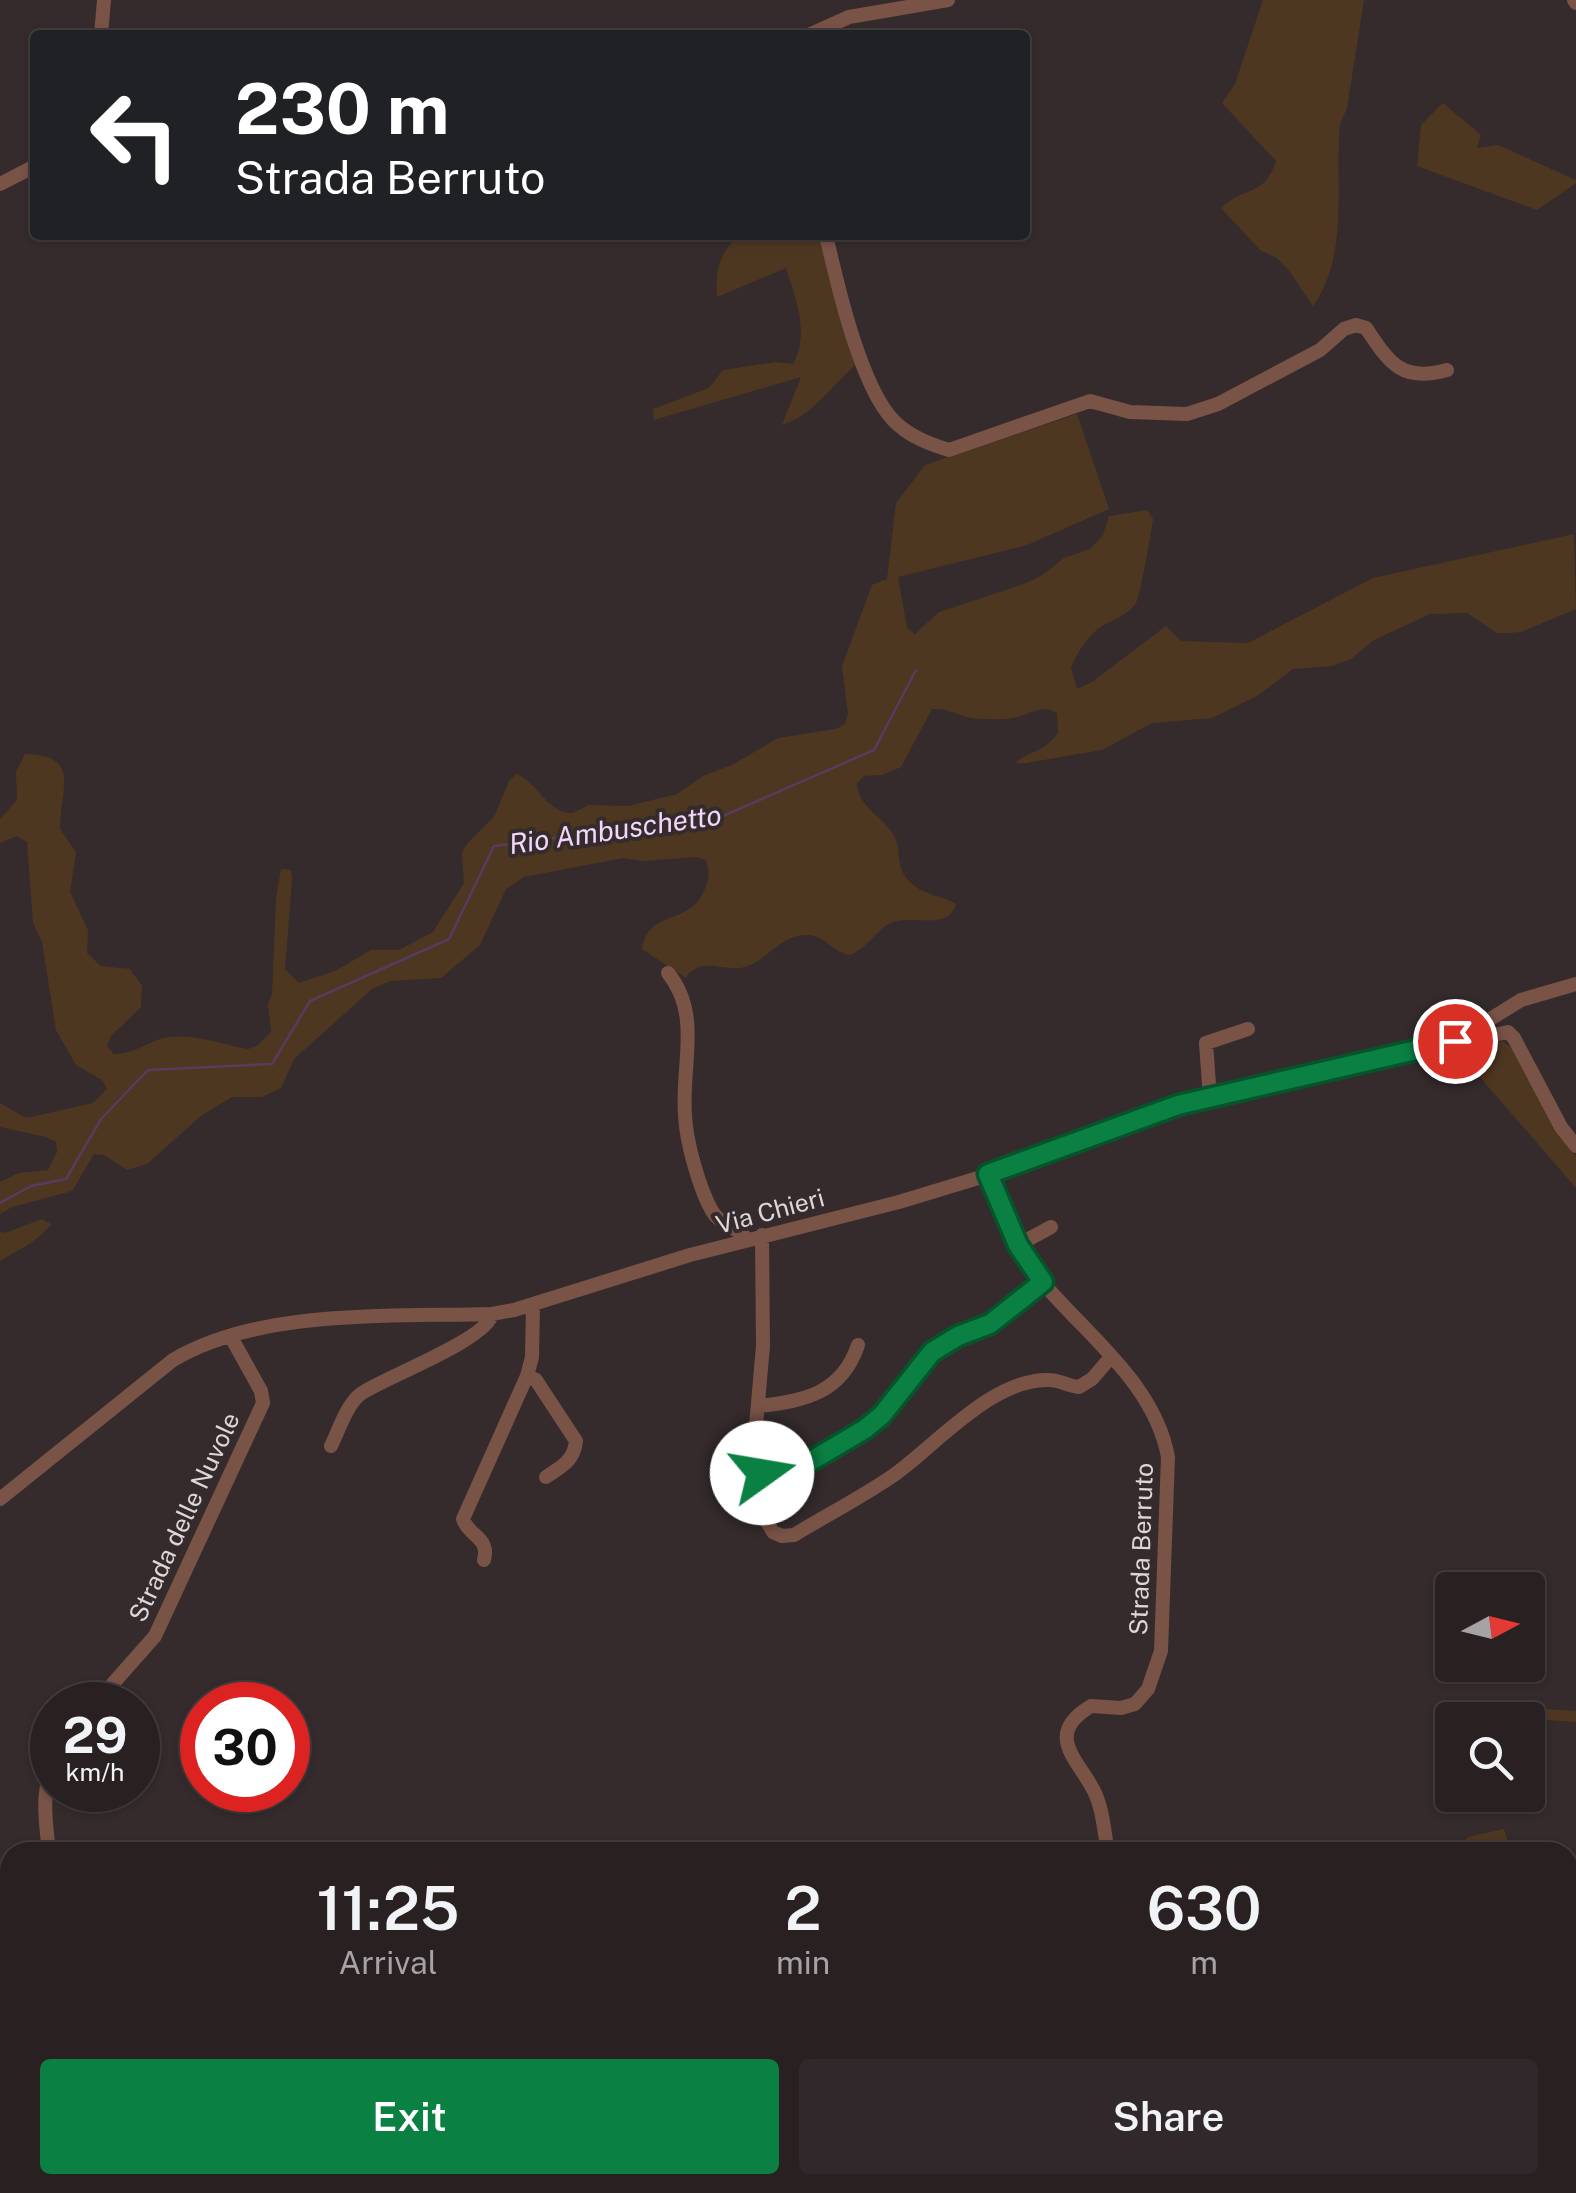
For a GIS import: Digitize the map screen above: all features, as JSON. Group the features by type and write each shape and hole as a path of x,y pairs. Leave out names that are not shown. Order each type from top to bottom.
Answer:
{"street":[{"path":"101,30 104,0"},
{"path":"821,30 849,18 948,0"},
{"path":"0,184 30,169"},
{"path":"827,240 862,358 878,398 893,420 913,435 949,450 1090,401 1130,412 1187,414 1218,404 1320,350 1344,328 1356,326 1366,328 1388,361 1402,372 1432,375 1447,370"},
{"path":"668,973 678,986 688,1016 684,1115 709,1207 716,1218 755,1237 763,1346 756,1437 762,1473 759,1492 772,1532 794,1535 890,1477 969,1412 1005,1392 1035,1381 1052,1380 1079,1387 1092,1379 1111,1357"},
{"name":"Via Chieri","path":"0,1499 173,1360 194,1348 275,1326 342,1319 492,1314 533,1305 640,1269 876,1209 988,1174 1178,1105 1455,1041 1521,1000 1576,984"},
{"path":"1210,1098 1206,1043 1248,1030"},
{"path":"1455,1041 1464,1043 1508,1032 1561,1127 1576,1146"},
{"name":"Strada Berruto","path":"988,1174 1018,1245 1043,1282 1097,1338 1159,1420 1168,1457 1163,1638 1148,1689 1135,1704 1085,1710 1068,1733 1070,1756 1099,1803 1106,1842"},
{"path":"1018,1245 1051,1226"},
{"path":"762,1473 806,1464 865,1429 882,1415 932,1352 958,1336 990,1324 1043,1282"},
{"path":"484,1560 486,1546 463,1524 464,1513 527,1376 532,1357 533,1305"},
{"path":"330,1446 359,1394 421,1366 434,1355 485,1329 492,1314"},
{"name":"Strada delle Nuvole","path":"114,1682 155,1636 263,1403 262,1391 231,1337"},
{"path":"758,1406 781,1404 832,1386 853,1359 858,1345"},
{"path":"527,1376 536,1380 576,1442 568,1462 546,1478"},
{"path":"45,1812 48,1842"}],"shaded area":[{"path":"1263,0 1364,0 1347,108 1340,124 1336,241 1325,286 1313,306 1277,258 1260,250 1221,208 1260,186 1276,161 1222,103 1235,84"},
{"path":"1443,103 1481,135 1477,148 1498,145 1576,183 1537,210 1417,166 1421,125"},
{"path":"734,240 823,240 859,361 814,406 782,425 801,377 654,420 653,409 709,388 723,370 776,362 793,364 801,328 786,268 717,297 717,278 726,250"},
{"path":"1077,414 1109,509 1027,545 898,577 907,628 915,634 939,612 1041,576 1064,558 1090,549 1103,535 1109,516 1147,510 1153,519 1138,599 1129,611 1099,628 1084,644 1071,668 1077,689 1166,626 1181,641 1248,643 1373,578 1574,534 1576,609 1510,633 1497,633 1467,613 1430,614 1374,640 1351,659 1332,666 1293,669 1257,696 1212,718 1152,723 1102,750 1026,763 1015,763 1047,745 1058,733 1057,713 1040,710 1012,718 986,719 932,709 901,767 882,775 864,776 857,783 861,798 893,834 906,877 922,891 956,904 946,917 893,922 850,955 814,936 798,936 745,967 699,967 686,978 642,949 652,928 697,902 708,879 706,860 623,858 524,877 506,889 480,945 441,978 391,981 372,989 294,1059 281,1088 262,1097 232,1097 202,1115 147,1164 127,1170 104,1155 94,1154 72,1191 12,1207 0,1214 0,1182 19,1173 48,1170 57,1152 56,1142 46,1137 0,1127 0,1103 26,1118 93,1103 107,1089 102,1080 76,1065 56,1030 42,942 33,923 27,842 17,836 0,843 0,819 17,800 16,772 25,754 55,761 64,777 60,829 76,852 70,892 88,930 87,953 101,966 130,969 142,986 141,1007 111,1036 107,1046 114,1054 120,1054 160,1039 181,1036 248,1049 271,1032 268,1004 272,994 281,869 291,870 292,880 285,969 299,983 337,970 371,950 399,950 433,932 464,883 462,853 466,845 494,817 509,781 516,774 563,812 573,813 589,805 628,806 677,794 703,776 732,765 778,738 836,729 845,724 848,714 842,666 872,585 887,579 896,503 925,465"},
{"path":"1502,1041 1515,1050 1558,1133 1576,1156 1576,1188 1459,1053"},
{"path":"42,1219 51,1224 46,1231 0,1261 0,1231 5,1233"},
{"path":"1545,1709 1576,1711 1576,1722 1545,1720"},
{"path":"1504,1829 1508,1842 1463,1842 1468,1837"}],"waterway":[{"name":"Rio Ambuschetto","path":"0,1203 31,1186 66,1179 101,1119 148,1070 272,1064 310,1001 449,939 494,846 723,816 874,750 916,670"}],"route":[{"path":"762,1473 806,1464 865,1429 882,1415 932,1352 958,1336 990,1324 1043,1282 1018,1245 988,1174 1178,1105 1455,1041"}]}
